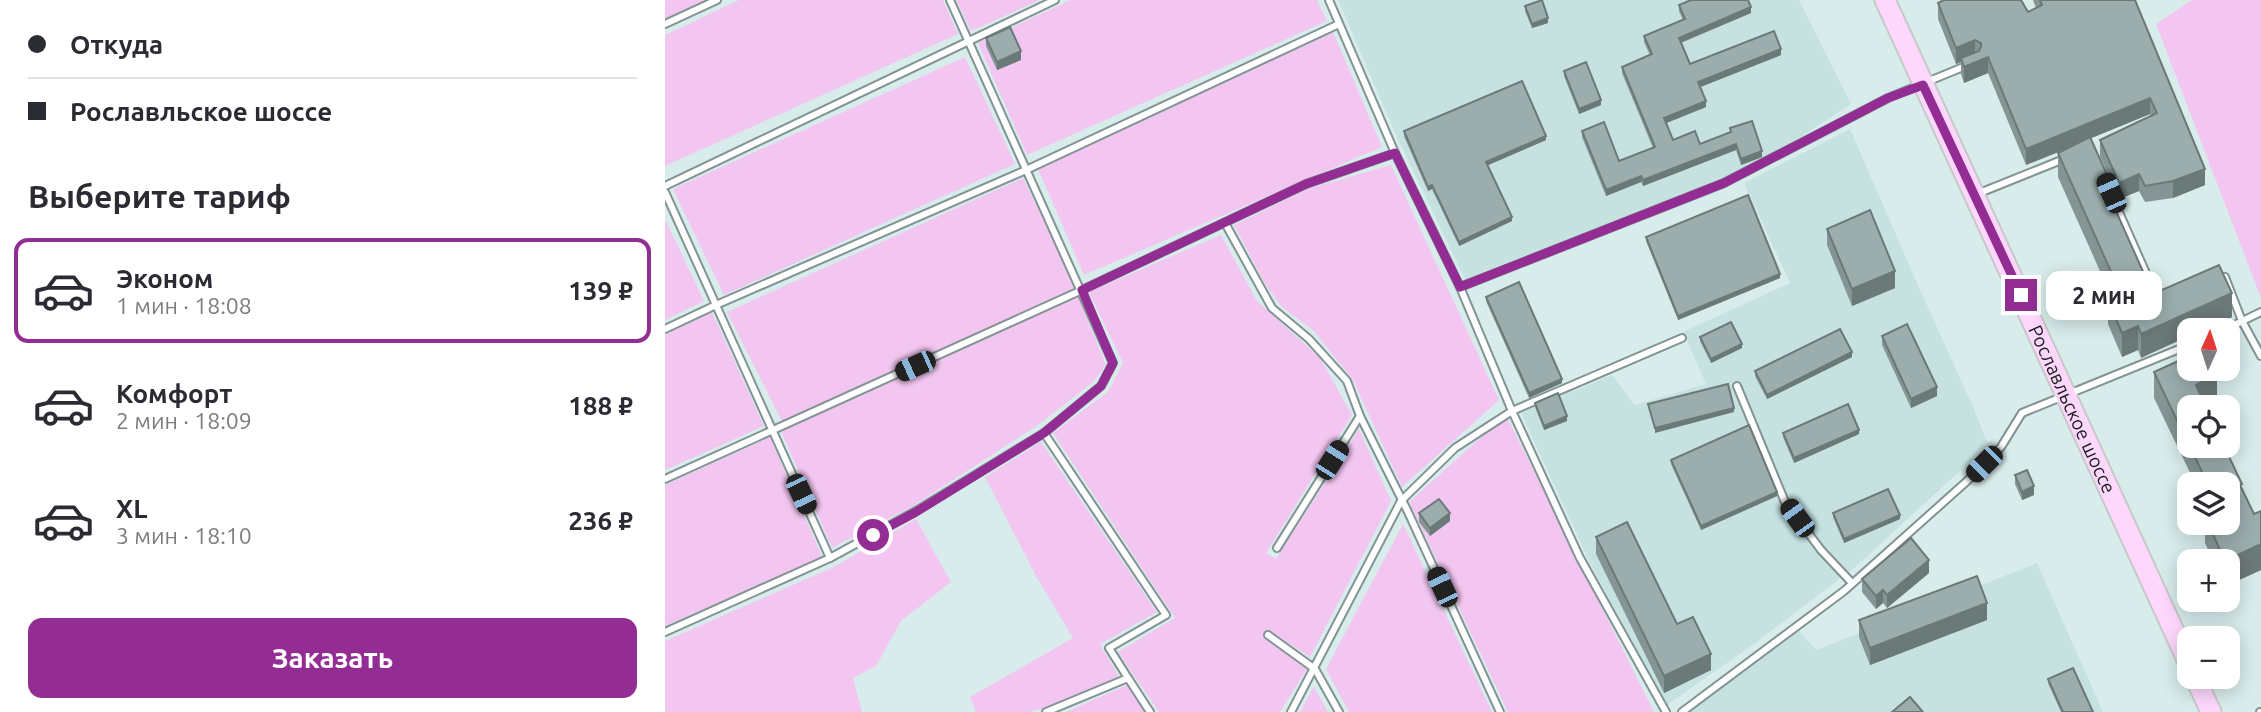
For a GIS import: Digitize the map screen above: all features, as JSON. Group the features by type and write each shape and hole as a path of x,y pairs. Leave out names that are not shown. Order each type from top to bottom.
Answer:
{"main road":[{"name":"Рославльское шоссе","path":"1885,0 2177,638"},
{"path":"2201,689 2211,712"}],"lane":[{"path":"665,24 717,0"},
{"path":"665,632 830,558 916,512 1044,433 1101,386 1113,363 950,0"},
{"path":"665,186 1055,0"},
{"path":"1329,0 1395,153 1460,287 1512,411 1580,558 1666,712"},
{"path":"665,329 1026,170 1339,24"},
{"path":"1460,287 1724,183 1888,98 1976,62"},
{"path":"665,479 1082,290 1306,184 1395,153"},
{"path":"1975,195 2067,158"},
{"path":"2102,173 2159,304"},
{"path":"665,192 830,558"},
{"path":"1225,223 1272,308 1309,339 1347,381 1360,416 1500,712"},
{"path":"2214,281 2225,277 2242,321 2261,356"},
{"path":"2242,321 2261,312"},
{"path":"1291,712 1401,501 1455,448 1512,411 1682,338"},
{"path":"1682,712 1852,583 2001,447 2022,413 2177,350"},
{"path":"1737,386 1785,502 1821,550 1852,583"},
{"path":"1277,548 1360,416"},
{"path":"1044,433 1166,615 1109,648 1150,712"},
{"path":"1268,635 1315,668 1339,712"},
{"path":"1046,712 1128,678"}],"shaded area":[{"path":"665,0 707,0 665,20"},
{"path":"739,0 943,0 958,34 665,166 665,35"},
{"path":"956,0 1040,0 971,31"},
{"path":"1071,0 1317,0 1327,21 1027,155 978,43"},
{"path":"1338,0 1799,0 1851,104 1787,146 1731,175 1465,279 1395,133"},
{"path":"2192,0 2261,0 2261,298 2156,24"},
{"path":"1333,32 1382,147 1084,275 1038,169"},
{"path":"965,57 1015,164 724,295 673,189"},
{"path":"1850,129 1987,442 1973,459 1854,568 1754,644 1667,705 1591,565 1521,413 1612,375 1635,405 1706,384 1683,332 1790,283 1744,183"},
{"path":"1391,165 1499,400 1402,487 1353,380 1314,331 1282,307 1265,284 1234,225 1308,189"},
{"path":"1023,178 1077,288 783,423 727,312"},
{"path":"665,219 704,301 665,320"},
{"path":"1221,235 1257,301 1320,358 1352,415 1266,553 1276,559 1359,429 1391,501 1310,657 1268,630 1263,636 1307,669 1280,712 1159,712 1118,652 1175,618 1053,433 1108,392 1123,363 1089,292"},
{"path":"1078,297 1106,365 1093,382 1038,425 913,506 832,548 781,431"},
{"path":"712,312 764,426 665,470 665,335"},
{"path":"1506,415 1654,712 1508,712 1409,502"},
{"path":"770,437 822,557 665,626 665,485"},
{"path":"1041,442 1157,612 1100,644 1119,677 1045,708 1028,712 976,712 970,697 1073,638 1036,576 985,477"},
{"path":"916,519 951,582 901,621 876,666 853,678 862,712 665,712 665,641 834,567"},
{"path":"1403,524 1492,712 1349,712 1326,669"},
{"path":"2037,563 2103,712 1690,712 1799,631 1816,650"},
{"path":"1127,685 1144,712 1066,712"},
{"path":"1314,687 1328,712 1300,712"}],"building":[{"path":"1542,0 1548,18 1532,24 1525,6"},
{"path":"1691,0 1748,0 1751,7 1679,38 1690,64 1774,31 1781,49 1698,82 1706,101 1664,118 1673,140 1695,131 1700,144 1731,132 1730,128 1752,121 1762,151 1741,159 1736,144 1643,180 1641,176 1606,190 1582,131 1604,122 1619,161 1655,147 1622,67 1652,54 1644,36 1685,19 1679,5"},
{"path":"1944,0 2021,0 2028,12 2042,5 2040,0 2135,0 2205,169 2173,181 2145,186 2139,174 2119,183 2100,140 2157,113 2150,98 2026,149 1988,57 1964,67 1961,58 1979,51 1981,43 1975,40 1956,48 1938,3"},
{"path":"1010,27 1021,51 997,62 986,38"},
{"path":"1586,62 1601,100 1579,109 1564,71"},
{"path":"1522,81 1546,136 1486,162 1512,217 1459,242 1432,185 1428,187 1404,131"},
{"path":"2090,137 2109,179 2103,182 2153,294 2219,265 2232,293 2141,334 2138,326 2122,333 2108,300 2121,294 2058,153"},
{"path":"1748,195 1780,274 1678,316 1646,237"},
{"path":"1870,210 1895,271 1852,289 1827,229"},
{"path":"1519,282 1562,379 1529,393 1486,297"},
{"path":"1731,322 1742,344 1711,359 1700,337"},
{"path":"1907,324 1937,387 1911,399 1882,336"},
{"path":"1840,329 1852,352 1767,395 1755,371"},
{"path":"2177,361 2177,382 2202,382 2196,385 2200,395 2177,395 2177,421 2154,372"},
{"path":"1728,384 1734,408 1655,428 1648,404"},
{"path":"1558,393 1567,416 1544,426 1535,403"},
{"path":"1848,404 1859,430 1794,458 1783,433"},
{"path":"1749,425 1777,492 1701,526 1671,460"},
{"path":"2196,458 2230,458 2236,472 2202,472"},
{"path":"2027,470 2034,486 2022,492 2015,475"},
{"path":"2240,485 2254,514 2261,511 2261,544 2240,554 2240,549 2220,549 2213,535 2240,535"},
{"path":"1888,489 1900,515 1844,539 1833,513"},
{"path":"1439,499 1450,513 1430,528 1419,513"},
{"path":"1627,522 1677,624 1693,617 1711,654 1664,676 1596,537"},
{"path":"1911,538 1929,560 1887,595 1883,590 1876,596 1862,579"},
{"path":"1977,576 1987,603 1870,648 1859,620"},
{"path":"2073,668 2093,712 2063,712 2048,679"},
{"path":"1910,697 1923,712 1892,712"}],"route":[{"path":"873,535 916,512 1044,433 1101,386 1113,363 1082,290 1306,184 1395,153 1460,287 1724,183 1888,98 1923,85 2021,295"}]}
